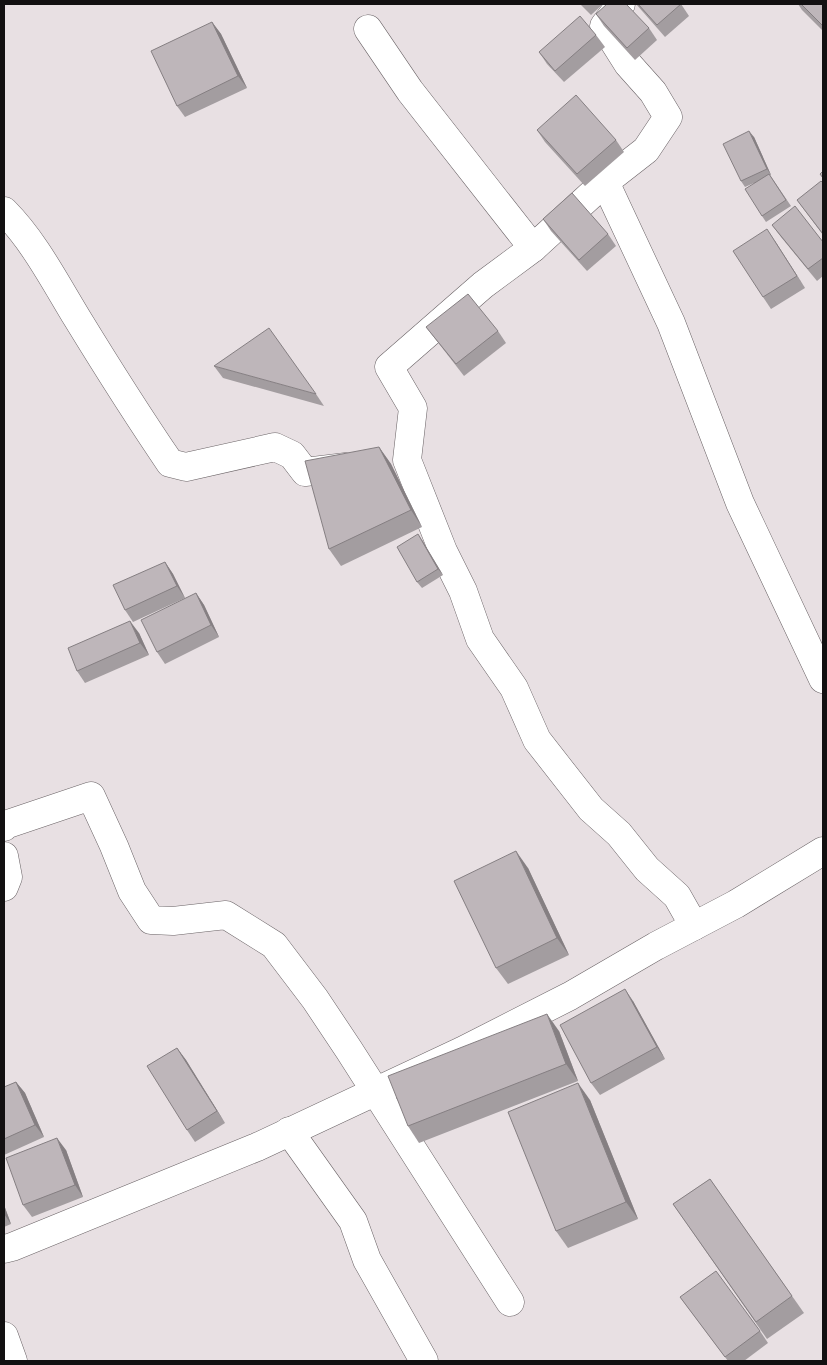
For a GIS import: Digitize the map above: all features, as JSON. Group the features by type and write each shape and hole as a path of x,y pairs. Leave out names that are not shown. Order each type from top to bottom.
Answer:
{"street":[{"path":"388,462 413,408 389,367 483,285 533,248 605,182 646,150 668,117 653,92 628,64 604,26 621,4"},
{"path":"368,29 410,91 533,248"},
{"path":"605,182 671,323 740,503 823,679"},
{"path":"4,211 16,223 51,275 170,463 186,467 275,447 292,456 306,472 388,462"},
{"path":"388,462 443,551 463,591 480,638 514,688 537,740 591,809 619,834 647,869 677,896 694,926"},
{"path":"4,827 5,825 91,796 132,890 151,920 173,921 226,915 274,945 315,999 376,1091 510,1302"},
{"path":"4,1249 239,1154 462,1051 570,996 656,946 736,904 823,851"},
{"path":"4,856 8,877 4,887"},
{"path":"289,1131 353,1221 367,1260 424,1361"},
{"path":"4,1336 12,1361"}],"building":[{"path":"607,4 626,4 649,28 627,48 596,14"},
{"path":"638,4 681,4 657,25"},
{"path":"801,4 823,4 823,26"},
{"path":"580,16 596,35 555,71 539,52"},
{"path":"212,22 238,76 177,106 151,51"},
{"path":"576,95 616,140 577,174 537,130"},
{"path":"749,131 767,169 741,181 723,144"},
{"path":"769,174 786,200 762,216 745,189"},
{"path":"821,181 823,183 823,234 797,200"},
{"path":"572,193 608,234 579,260 543,219"},
{"path":"795,206 823,242 823,258 808,269 772,225"},
{"path":"767,229 797,276 763,297 733,251"},
{"path":"468,294 498,331 456,364 426,327"},
{"path":"269,328 316,394 214,366"},
{"path":"379,447 411,510 329,549 305,461"},
{"path":"418,534 438,569 417,582 397,547"},
{"path":"165,562 177,586 125,610 113,585"},
{"path":"196,593 211,625 157,652 141,620"},
{"path":"130,621 140,643 77,671 68,648"},
{"path":"516,851 557,938 496,968 454,881"},
{"path":"625,989 657,1047 591,1083 560,1025"},
{"path":"547,1014 566,1064 408,1126 388,1076"},
{"path":"177,1048 217,1111 187,1130 147,1066"},
{"path":"16,1082 35,1125 4,1139 4,1087"},
{"path":"578,1083 626,1202 556,1231 508,1112"},
{"path":"57,1138 75,1185 23,1205 6,1158"},
{"path":"710,1179 792,1296 756,1322 673,1204"},
{"path":"716,1271 760,1331 725,1357 680,1297"}]}
